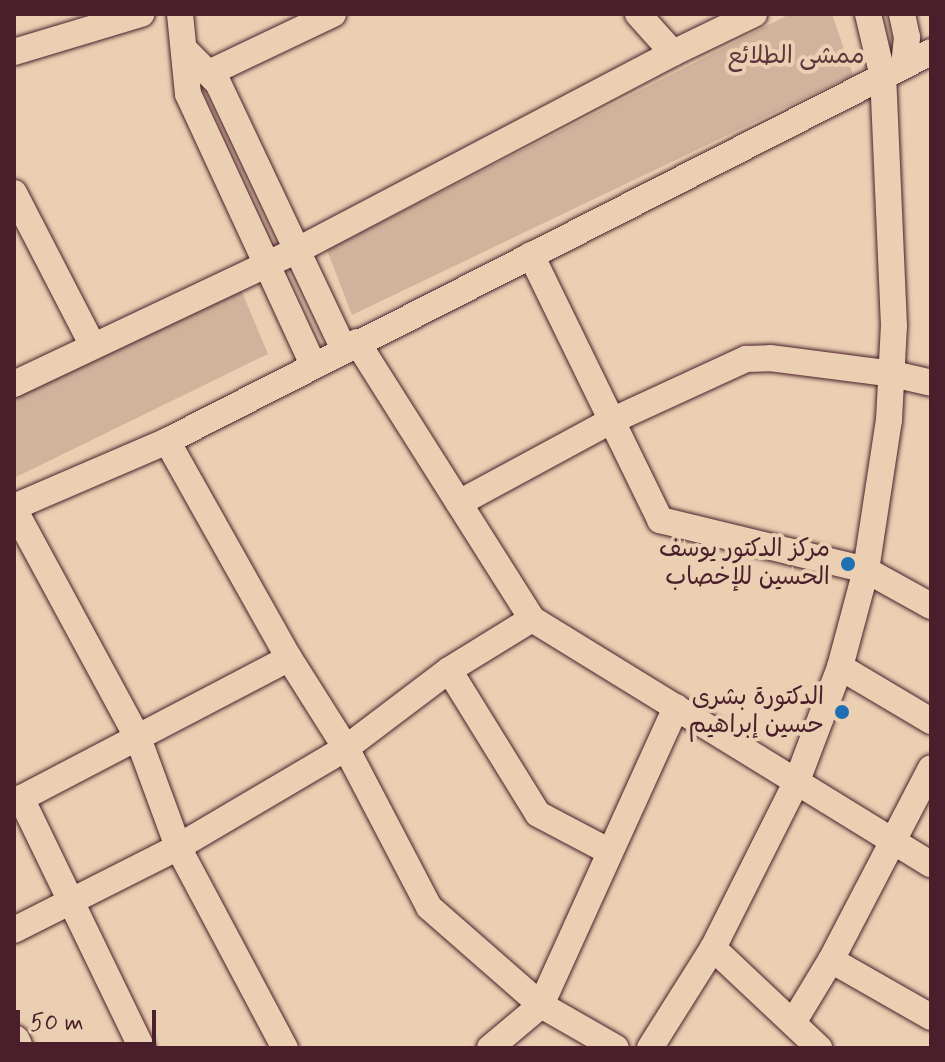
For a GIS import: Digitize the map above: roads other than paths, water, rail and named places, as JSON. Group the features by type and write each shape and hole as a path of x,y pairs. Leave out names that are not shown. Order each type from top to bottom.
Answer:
{"main road":[{"path":"14,1041 17,1048"}],"street":[{"path":"15,49 141,14"},
{"path":"180,14 186,51 183,73 188,94 313,365"},
{"path":"211,72 333,14"},
{"path":"638,14 673,53"},
{"path":"14,384 298,250 673,53 754,14"},
{"path":"650,1048 713,948 797,781 840,667 866,570 893,374 894,326 894,71 868,14"},
{"path":"894,71 908,49 902,14"},
{"path":"186,51 211,72 298,250 351,345 459,503 532,619 931,864"},
{"path":"285,1048 178,847 138,738 14,508 167,441 931,52"},
{"path":"14,193 93,346"},
{"path":"531,255 609,422 660,520 866,570 931,606"},
{"path":"459,503 609,422 746,359 770,358 893,374 931,383"},
{"path":"167,441 289,658 346,748 429,907 541,1005 616,1048"},
{"path":"14,930 71,898 178,847 346,748 449,670 532,619"},
{"path":"142,1048 71,898 18,800 289,658"},
{"path":"840,667 931,721"},
{"path":"449,670 538,814 610,852"},
{"path":"490,1048 541,1005 676,707"},
{"path":"794,1021 831,960 931,768"},
{"path":"713,948 794,1021 819,1048"},
{"path":"831,960 931,1017"}],"place":[{"name":"مركز الدكتور يوسف الحسين للإخصاب","path":"848,564"},
{"name":"الدكتورة بشرى حسين إبراهيم","path":"842,712"}],"park label":[{"name":"ممشى الطلائع","path":"796,57"}]}
